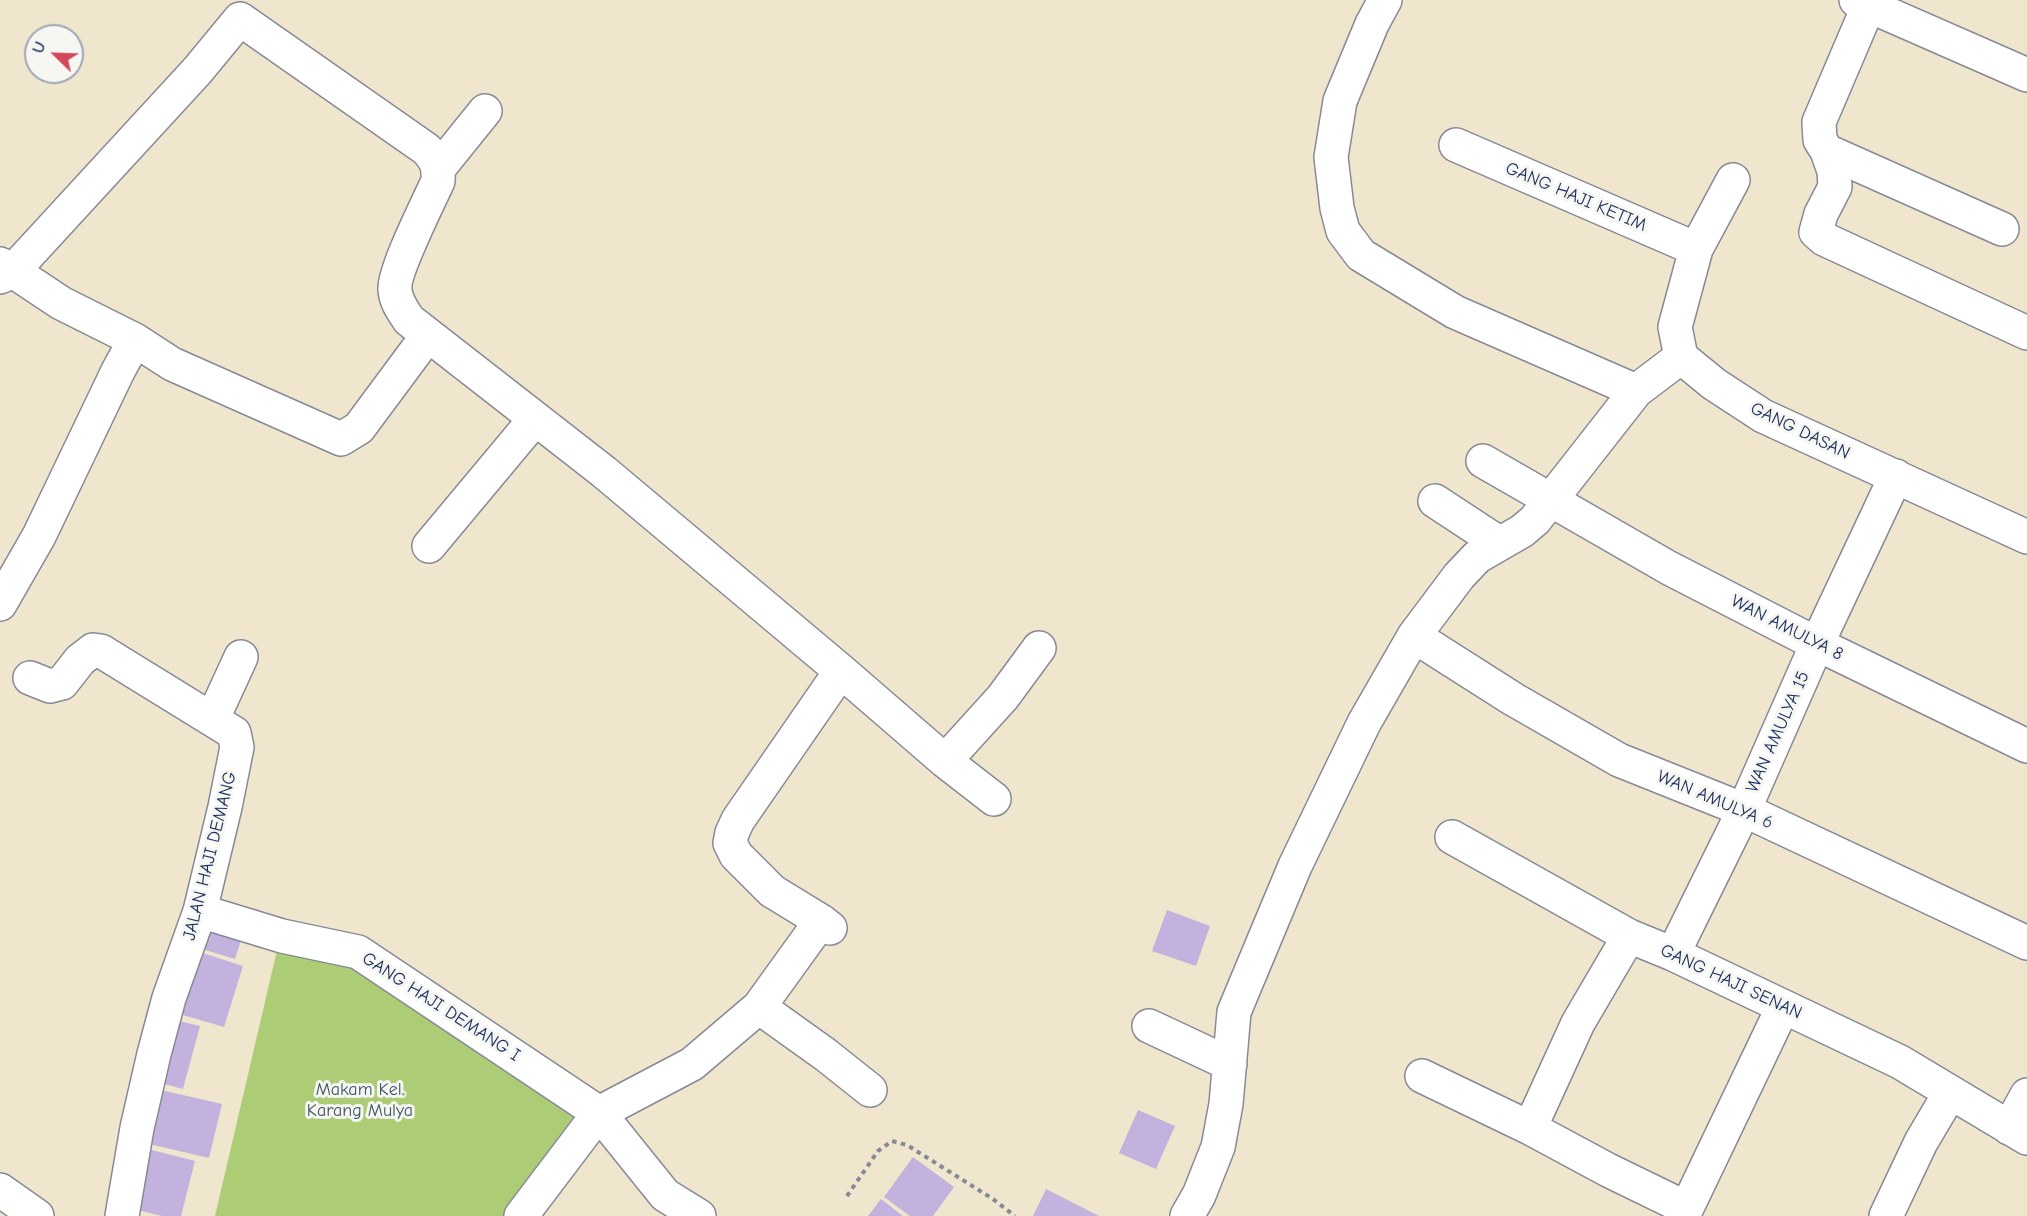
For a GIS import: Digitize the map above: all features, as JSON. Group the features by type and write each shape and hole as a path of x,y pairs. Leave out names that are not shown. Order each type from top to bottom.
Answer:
{"street":[{"path":"1385,0 1372,24 1340,101 1331,157 1336,208 1343,231 1361,255 1455,312 1636,391"},
{"path":"2027,75 1865,2 1819,122 1820,140 1827,151 1834,171 1835,187 1821,214 1816,231 1824,239 2027,333"},
{"path":"428,335 359,428 341,439 172,364 135,340 4,271 197,71 248,9 426,149 434,158 439,168 438,181 394,287 397,301 409,320 604,472 945,761 994,799"},
{"path":"439,168 485,111"},
{"name":"GANG HAJI KETIM","path":"1456,146 1696,249"},
{"path":"1827,151 2002,229"},
{"path":"1187,1216 1218,1147 1226,1104 1234,1012 1295,866 1364,723 1414,636 1459,576 1477,557 1522,531 1552,500 1636,391 1681,357 1675,327 1696,249 1733,180"},
{"path":"0,604 39,536 135,340"},
{"name":"GANG DASAN","path":"1681,357 1714,384 1763,416 2027,537"},
{"path":"429,546 535,419"},
{"name":"WAN AMULYA 8","path":"1483,460 1669,568 1817,644 2027,746"},
{"name":"WAN AMULYA 15","path":"1674,954 1744,810 1817,644 1896,476"},
{"path":"1435,501 1499,543"},
{"name":"WAN AMULYA 6","path":"1414,636 1513,699 1619,760 1744,810 2027,943"},
{"path":"945,761 1003,697 1039,648"},
{"name":"JALAN HAJI DEMANG","path":"30,678 50,686 62,683 80,660 93,650 101,651 213,718 234,733 237,747 200,911 169,998 154,1054 137,1128 122,1216"},
{"path":"213,718 241,657"},
{"path":"521,1216 599,1113 692,1064 759,1007 826,925 772,891 736,855 730,843 738,820 841,671"},
{"name":"GANG HAJI SENAN","path":"1452,837 1629,936 1674,954 1900,1062 2018,1133"},
{"name":"GANG HAJI DEMANG I","path":"200,911 282,936 358,952 599,1113 665,1195 699,1216"},
{"path":"1530,1128 1578,1023 1629,936"},
{"path":"759,1007 870,1090"},
{"path":"1422,1076 1530,1128 1684,1212 1783,1007"},
{"path":"1149,1026 1230,1064"},
{"path":"1886,1216 1921,1142 1950,1093"},
{"path":"2018,1133 2027,1095"},
{"path":"0,1190 37,1216"}],"path":[{"path":"847,1196 878,1151 892,1141 907,1145 993,1199 1015,1216"}],"green space":[{"name":"Makam Kel. Karang Mulya","path":"278,946 355,961 588,1115 512,1216 215,1216"}],"building":[{"path":"1167,910 1210,926 1196,966 1152,951"},
{"path":"211,918 245,928 235,959 202,949"},
{"path":"196,951 243,966 224,1027 176,1013"},
{"path":"175,1020 200,1026 183,1089 157,1082"},
{"path":"161,1090 222,1104 209,1158 149,1144"},
{"path":"1138,1110 1175,1126 1156,1169 1119,1153"},
{"path":"148,1149 195,1161 181,1216 162,1216 133,1209"},
{"path":"913,1157 954,1187 933,1216 910,1216 884,1197"},
{"path":"1046,1189 1099,1216 1033,1216"},
{"path":"881,1199 903,1216 868,1216"}]}
